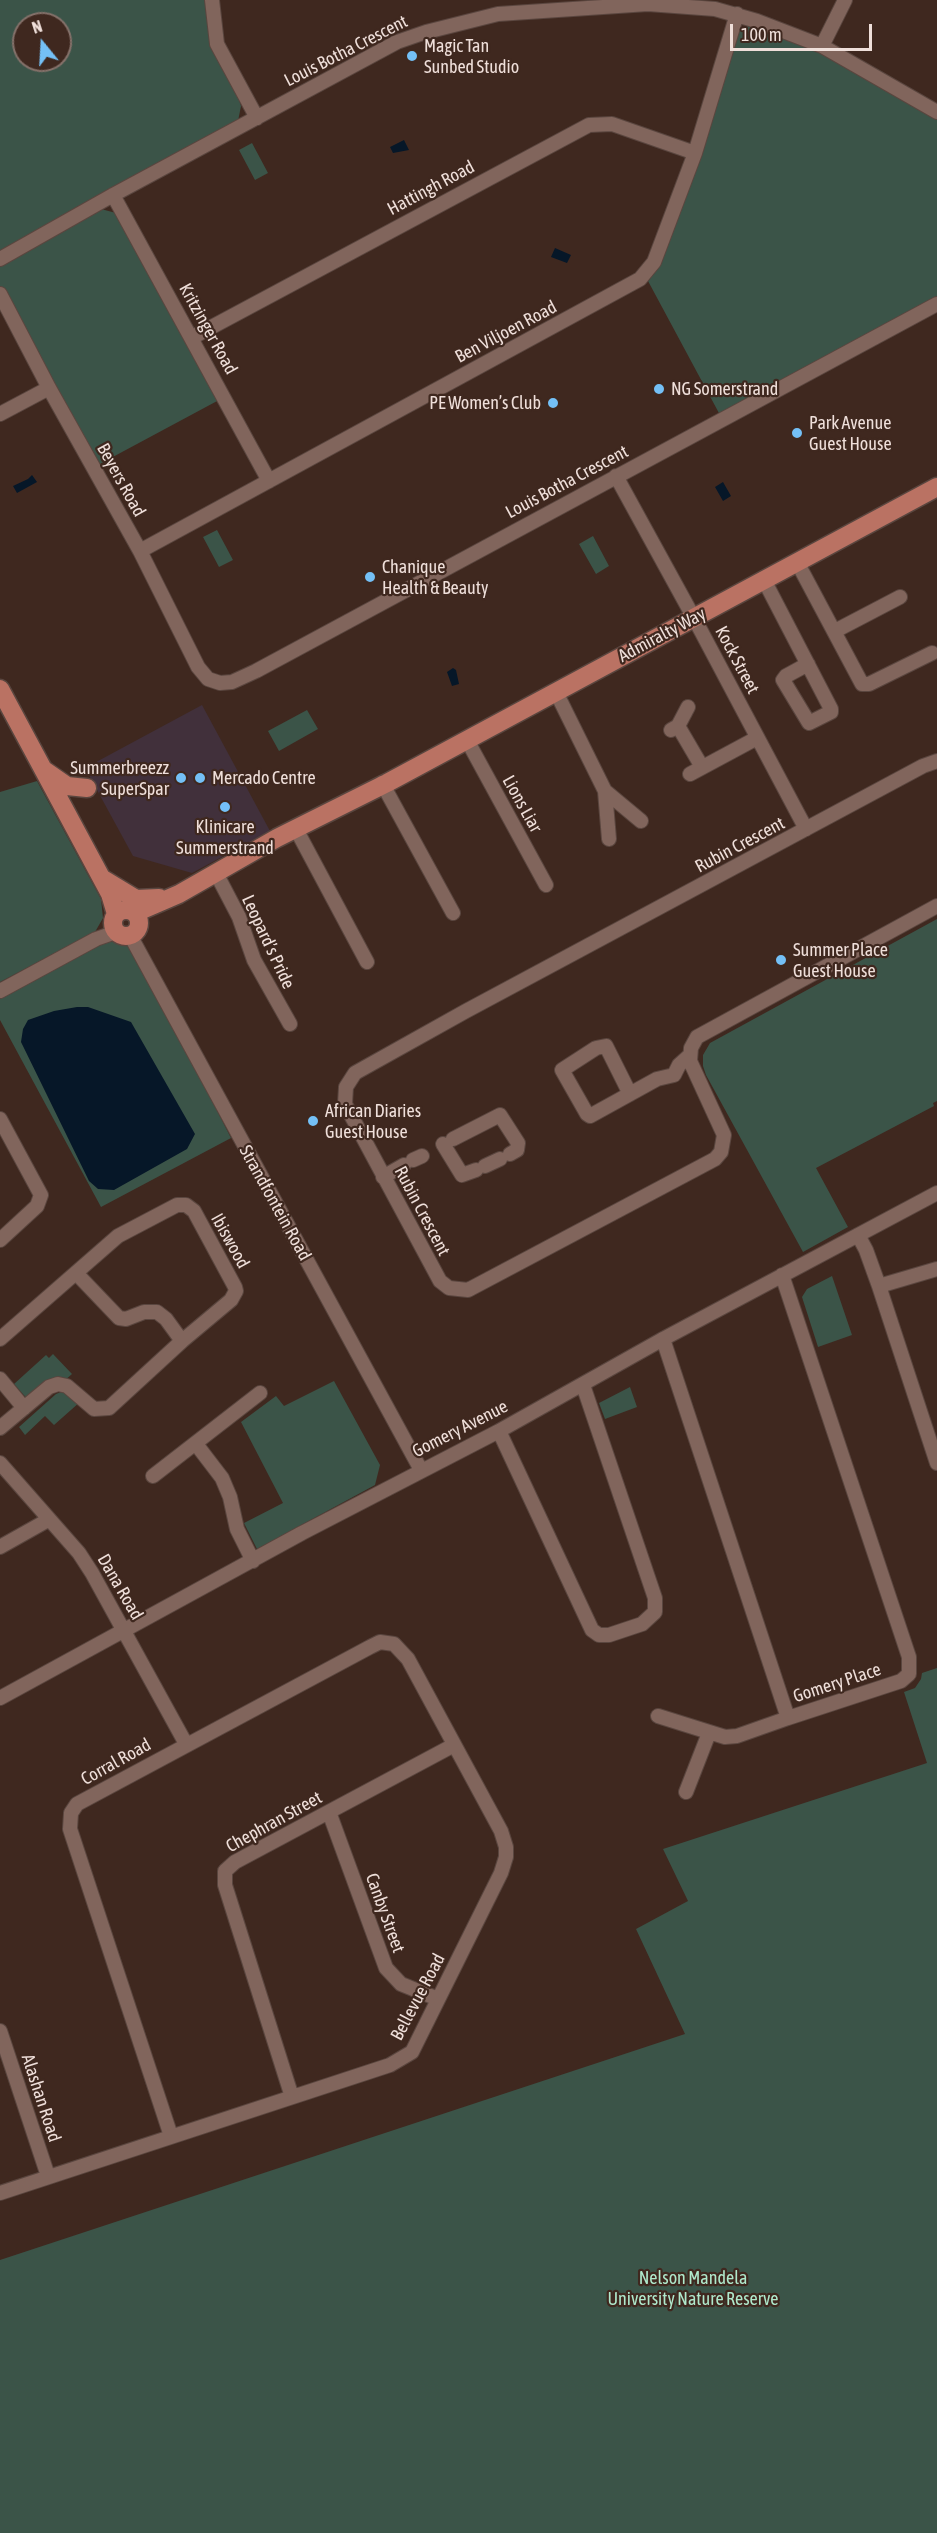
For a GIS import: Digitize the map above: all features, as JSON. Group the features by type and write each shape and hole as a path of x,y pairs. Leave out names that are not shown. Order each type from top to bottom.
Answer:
{"main road":[{"name":"Admiralty Way","path":"125,921 298,833 384,784 937,487"},
{"name":"Strandfontein Road","path":"0,689 125,921"},
{"path":"40,766 67,786 87,788"},
{"name":"Admiralty Way","path":"125,921 217,876"},
{"path":"105,886 136,899 148,900 179,894"}],"street":[{"path":"212,0 217,45 257,118"},
{"path":"822,46 845,0"},
{"name":"Louis Botha Crescent","path":"0,259 113,195 411,36 498,15 663,3 715,9 822,46 937,112"},
{"name":"Ben Viljoen Road","path":"140,551 640,279 654,262 695,153 737,15"},
{"name":"Hattingh Road","path":"193,337 579,128 595,123 612,123 695,153"},
{"name":"Kritzinger Road","path":"113,195 193,337 269,481"},
{"name":"Beyers Road","path":"0,294 49,388 140,551 198,667 212,681"},
{"name":"Louis Botha Crescent","path":"212,681 228,683 256,671 937,304"},
{"path":"0,414 49,388"},
{"name":"Kock Street","path":"616,476 806,830"},
{"path":"797,562 864,685 932,653"},
{"path":"764,580 808,664"},
{"path":"835,631 900,597"},
{"path":"556,692 605,791 609,839"},
{"path":"688,707 675,728 696,770 757,738"},
{"name":"Lions Liar","path":"467,740 546,885"},
{"name":"Rubin Crescent","path":"689,1056 695,1075 722,1129 724,1141 718,1156 478,1287 458,1291 440,1281 382,1177 345,1104 346,1087 355,1073 937,761"},
{"path":"384,784 453,913"},
{"path":"605,791 641,821"},
{"path":"298,833 367,962"},
{"name":"Leopard’s Pride","path":"217,876 239,917 254,960 290,1024"},
{"path":"630,1094 606,1046 596,1048 562,1070 589,1116 662,1077 674,1075 680,1063 689,1056 693,1042 704,1032 937,906"},
{"name":"Admiralty Way","path":"0,991 125,921"},
{"name":"Strandfontein Road","path":"125,921 421,1470"},
{"path":"382,1177 430,1151 500,1115 518,1143 517,1150 464,1175 430,1151"},
{"path":"0,1119 41,1195 37,1206 0,1240"},
{"name":"Gomery Avenue","path":"0,1698 937,1193"},
{"name":"Ibiswood","path":"0,1339 128,1230 171,1207 189,1206 236,1291 231,1300 109,1408 94,1409 67,1386 58,1384 49,1387 0,1428"},
{"path":"858,1235 879,1286 937,1462"},
{"path":"879,1286 937,1269"},
{"path":"76,1274 119,1318 126,1319 152,1310 166,1320 182,1341"},
{"name":"Gomery Place","path":"663,1340 788,1718 901,1682 908,1676 910,1664 782,1275"},
{"path":"0,1378 24,1408"},
{"path":"499,1431 592,1630 599,1635 609,1635 642,1624 655,1612 655,1598 583,1384"},
{"path":"153,1476 260,1393"},
{"path":"196,1444 222,1478 230,1497 237,1529 253,1561"},
{"name":"Dana Road","path":"0,1463 79,1553 186,1744"},
{"path":"0,1547 48,1520"},
{"name":"Corral Road","path":"171,2136 69,1824 71,1813 77,1804 186,1744 370,1647 387,1642"},
{"name":"Bellevue Road","path":"0,2193 390,2065 404,2059 418,2042 501,1873 506,1857 505,1840 408,1659 397,1646 387,1642"},
{"path":"658,1716 709,1734 737,1736 788,1718"},
{"path":"686,1792 709,1734"},
{"name":"Chephran Street","path":"292,2097 224,1877 225,1871 235,1862 454,1745"},
{"name":"Canby Street","path":"329,1812 386,1968 401,1984 438,1999"},
{"name":"Alashan Road","path":"0,2031 48,2176"}],"shaded area":[{"path":"202,705 270,831 192,873 133,856 85,768"}],"green space":[{"path":"0,0 207,0 241,106 238,121 0,251"},
{"path":"748,25 759,25 819,48 937,118 937,298 720,415 648,281 658,268 700,155 739,31"},
{"path":"252,143 268,173 255,180 239,150"},
{"path":"101,209 116,213 219,400 96,466 0,287 0,265"},
{"path":"217,530 233,560 219,567 203,537"},
{"path":"593,536 609,566 596,574 579,544"},
{"path":"307,710 318,729 279,751 268,731"},
{"path":"37,781 101,899 103,918 95,932 0,982 0,792"},
{"path":"937,919 937,1101 933,1103 934,1106 816,1168 848,1227 803,1252 706,1075 703,1055 710,1043"},
{"path":"115,938 134,948 231,1138 101,1207 0,1020 0,998"},
{"path":"832,1276 852,1335 818,1347 802,1297 807,1289"},
{"path":"53,1354 72,1374 30,1402 14,1384 46,1355 49,1358"},
{"path":"334,1381 380,1465 375,1485 257,1549 244,1523 283,1503 241,1422 276,1396 284,1406"},
{"path":"630,1387 637,1407 605,1419 599,1403"},
{"path":"66,1390 80,1402 54,1425 45,1416 25,1435 19,1427 56,1394"},
{"name":"Nelson Mandela University Nature Reserve","path":"937,1668 937,2533 0,2533 0,2260 685,2034 636,1929 688,1901 663,1849 927,1763 904,1692 915,1688 922,1673"}],"water":[{"path":"404,140 409,150 393,153 390,147"},
{"path":"555,248 571,255 567,263 551,257"},
{"path":"32,475 37,482 17,493 13,486"},
{"path":"723,482 731,496 723,501 715,487"},
{"path":"453,668 456,670 459,684 452,686 447,672"},
{"path":"88,1007 131,1022 195,1134 187,1149 114,1190 98,1189 89,1181 21,1042 23,1029 28,1020 54,1011"}],"place":[{"name":"Magic Tan Sunbed Studio","path":"412,56"},
{"name":"NG Somerstrand","path":"659,389"},
{"name":"PE Women’s Club","path":"553,403"},
{"name":"Park Avenue Guest House","path":"797,433"},
{"name":"Chanique Health & Beauty","path":"370,577"},
{"name":"Summerbreezz SuperSpar","path":"181,778"},
{"name":"Mercado Centre","path":"200,778"},
{"name":"Klinicare Summerstrand","path":"225,807"},
{"name":"Summer Place Guest House","path":"781,960"},
{"name":"African Diaries Guest House","path":"313,1121"}]}
